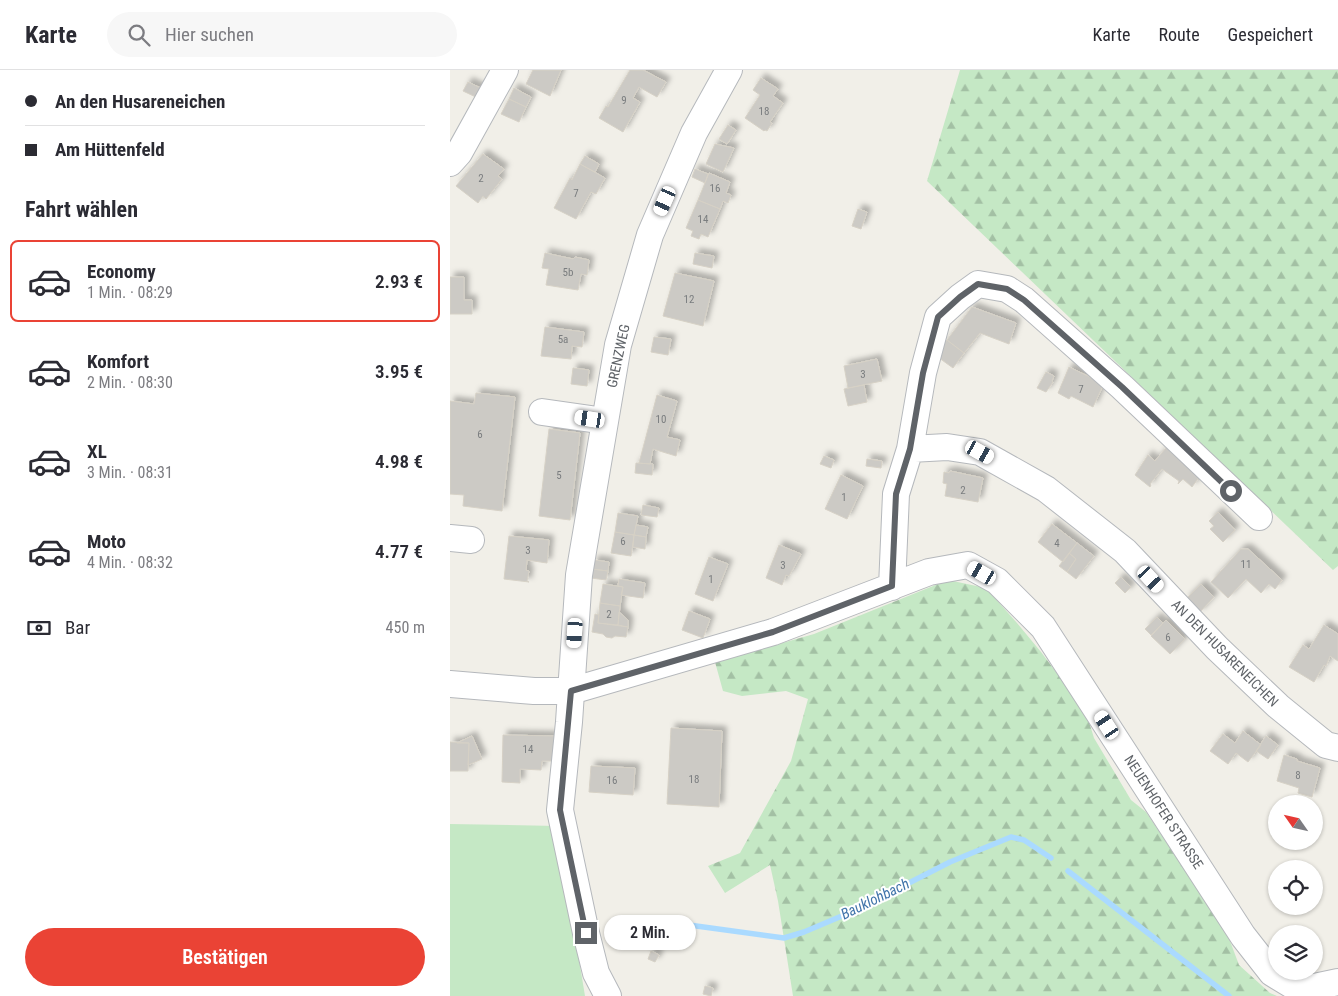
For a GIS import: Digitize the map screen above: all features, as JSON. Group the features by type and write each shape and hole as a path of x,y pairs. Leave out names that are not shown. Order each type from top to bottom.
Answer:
{"street":[{"path":"450,162 459,153 505,70"},
{"name":"GRENZWEG","path":"608,996 596,973 560,810 579,574 618,345 650,235 694,133 729,70"},
{"path":"892,586 896,494 910,449 923,373 938,317 978,284 1007,289 1024,300 1122,387 1258,517"},
{"path":"542,412 605,421"},
{"name":"AN DEN HUSARENEICHEN","path":"910,449 947,447 980,452 1046,489 1125,551 1217,648 1278,706 1326,745 1338,748"},
{"name":"NEUENHOFER STRASSE","path":"450,684 534,691 571,691 773,632 929,572 968,565 997,581 1043,627 1244,936 1272,973 1307,993 1338,982"}],"green space":[{"path":"960,70 1338,70 1338,566 1333,570 927,181"},
{"path":"948,580 986,588 1041,652 1086,712 1094,738 1131,800 1146,812 1227,933 1239,965 1270,993 1277,996 793,996 778,901 770,865 725,893 708,866 740,853 791,761 808,699 786,691 742,696 723,691 715,662 814,634"},
{"path":"450,824 557,826 585,996 450,996"}],"building":[{"path":"533,70 561,70 550,96 526,84"},
{"path":"630,70 643,70 666,82 657,97 639,87 633,98 640,102 623,132 599,118 606,106 608,107"},
{"path":"761,78 778,89 773,96 783,103 770,122 772,123 767,131 764,131 745,118 760,95 753,90"},
{"path":"468,82 485,90 480,99 463,91"},
{"path":"514,88 531,97 526,107 509,99"},
{"path":"509,99 526,107 519,122 501,114"},
{"path":"728,125 736,130 727,144 719,139"},
{"path":"715,144 734,148 723,172 706,164"},
{"path":"483,154 504,169 498,176 502,179 486,199 483,196 478,203 456,186"},
{"path":"585,156 599,164 595,172 580,164"},
{"path":"580,164 605,178 596,194 591,192 576,219 554,208"},
{"path":"695,169 708,174 705,183 692,177"},
{"path":"709,173 730,182 726,193 731,195 728,203 723,201 720,209 698,200"},
{"path":"698,200 720,209 708,237 701,234 699,239 691,236 693,231 686,228"},
{"path":"858,209 867,212 861,229 852,226"},
{"path":"545,253 573,259 575,257 589,260 587,275 581,274 578,290 546,285 549,269 542,268"},
{"path":"695,253 714,256 712,268 693,264"},
{"path":"675,273 714,281 703,326 663,316"},
{"path":"450,277 464,277 464,300 472,300 472,314 450,314"},
{"path":"972,307 1016,323 1009,344 980,333 964,353 947,340"},
{"path":"545,327 584,332 582,347 572,346 571,359 541,356"},
{"path":"654,337 671,339 668,355 651,352"},
{"path":"947,340 964,353 953,368 935,355"},
{"path":"877,359 882,381 848,388 844,366"},
{"path":"1069,367 1094,379 1105,381 1093,407 1071,396 1069,399 1058,393"},
{"path":"573,368 589,370 587,386 571,384"},
{"path":"1046,372 1054,376 1053,382 1046,392 1037,388"},
{"path":"864,385 867,402 848,406 844,389"},
{"path":"476,393 515,397 502,511 463,506 464,495 450,494 450,401 474,404"},
{"path":"657,395 677,401 667,437 680,440 676,456 653,449 650,464 639,463"},
{"path":"549,429 580,433 570,520 539,516"},
{"path":"1170,443 1203,472 1192,487 1183,479 1178,484 1179,481 1162,469 1150,484 1150,487 1135,475 1148,455 1155,461"},
{"path":"824,456 834,460 831,468 820,464"},
{"path":"867,459 882,461 881,468 866,466"},
{"path":"636,463 653,464 652,475 635,473"},
{"path":"950,471 983,478 978,502 945,496 947,484 943,483 944,472 949,473"},
{"path":"841,475 863,486 847,519 825,509"},
{"path":"643,505 659,508 657,517 641,515"},
{"path":"1218,512 1235,530 1223,542 1210,529 1214,526 1209,521"},
{"path":"618,513 638,516 634,535 615,532"},
{"path":"1052,524 1077,543 1063,562 1038,542"},
{"path":"636,525 648,527 646,537 634,535"},
{"path":"615,532 634,535 631,556 611,553"},
{"path":"634,535 646,537 645,549 633,547"},
{"path":"509,536 549,540 547,563 527,560 526,570 529,571 527,581 529,582 504,579"},
{"path":"1077,543 1094,556 1076,579 1067,572 1076,559 1069,553"},
{"path":"779,545 801,554 789,576 786,575 782,585 766,578"},
{"path":"1241,549 1248,549 1282,580 1275,589 1269,584 1261,593 1246,579 1228,598 1211,582"},
{"path":"1069,553 1076,559 1067,572 1059,566"},
{"path":"709,557 728,564 713,601 695,594"},
{"path":"594,560 609,562 608,571 592,569"},
{"path":"592,569 608,571 606,580 591,578"},
{"path":"1121,577 1131,587 1125,593 1115,583"},
{"path":"619,579 645,583 643,598 621,595 623,587 618,586"},
{"path":"603,584 623,587 620,606 600,603"},
{"path":"1201,584 1214,597 1199,613 1185,600"},
{"path":"600,603 620,606 618,625 598,623"},
{"path":"689,611 710,619 703,638 682,630"},
{"path":"619,612 628,620 628,627 618,625"},
{"path":"595,614 599,615 598,623 628,627 626,637 615,636 612,638 592,632"},
{"path":"1157,617 1163,623 1151,635 1145,629"},
{"path":"1166,620 1185,639 1170,654 1151,636"},
{"path":"1324,625 1338,634 1338,661 1330,656 1326,666 1324,665 1314,682 1289,667 1303,645 1309,649"},
{"path":"671,728 722,731 719,807 667,804"},
{"path":"1243,731 1261,745 1248,762 1236,753 1228,764 1210,751 1223,734 1235,743"},
{"path":"503,735 554,736 553,761 542,761 541,770 520,769 520,783 502,782"},
{"path":"472,736 482,759 468,765 469,743 457,743"},
{"path":"1266,736 1278,745 1268,759 1256,751"},
{"path":"450,742 469,743 468,771 450,771"},
{"path":"1284,755 1320,768 1313,795 1298,793 1299,788 1277,781"},
{"path":"591,766 635,768 633,795 589,792"},
{"path":"651,951 659,955 655,962 648,959"},
{"path":"705,986 713,988 711,996 703,994"}],"waterway":[{"name":"Bauklohbach","path":"689,925 784,938 804,932 856,910 950,862 1011,837 1024,840 1051,858"},
{"name":"Bauklohbach","path":"1068,871 1229,996"}],"route":[{"path":"586,933 560,810 571,691 773,632 892,586 896,494 910,449 923,373 938,317 978,284 1007,289 1024,300 1122,387 1231,491"}]}
